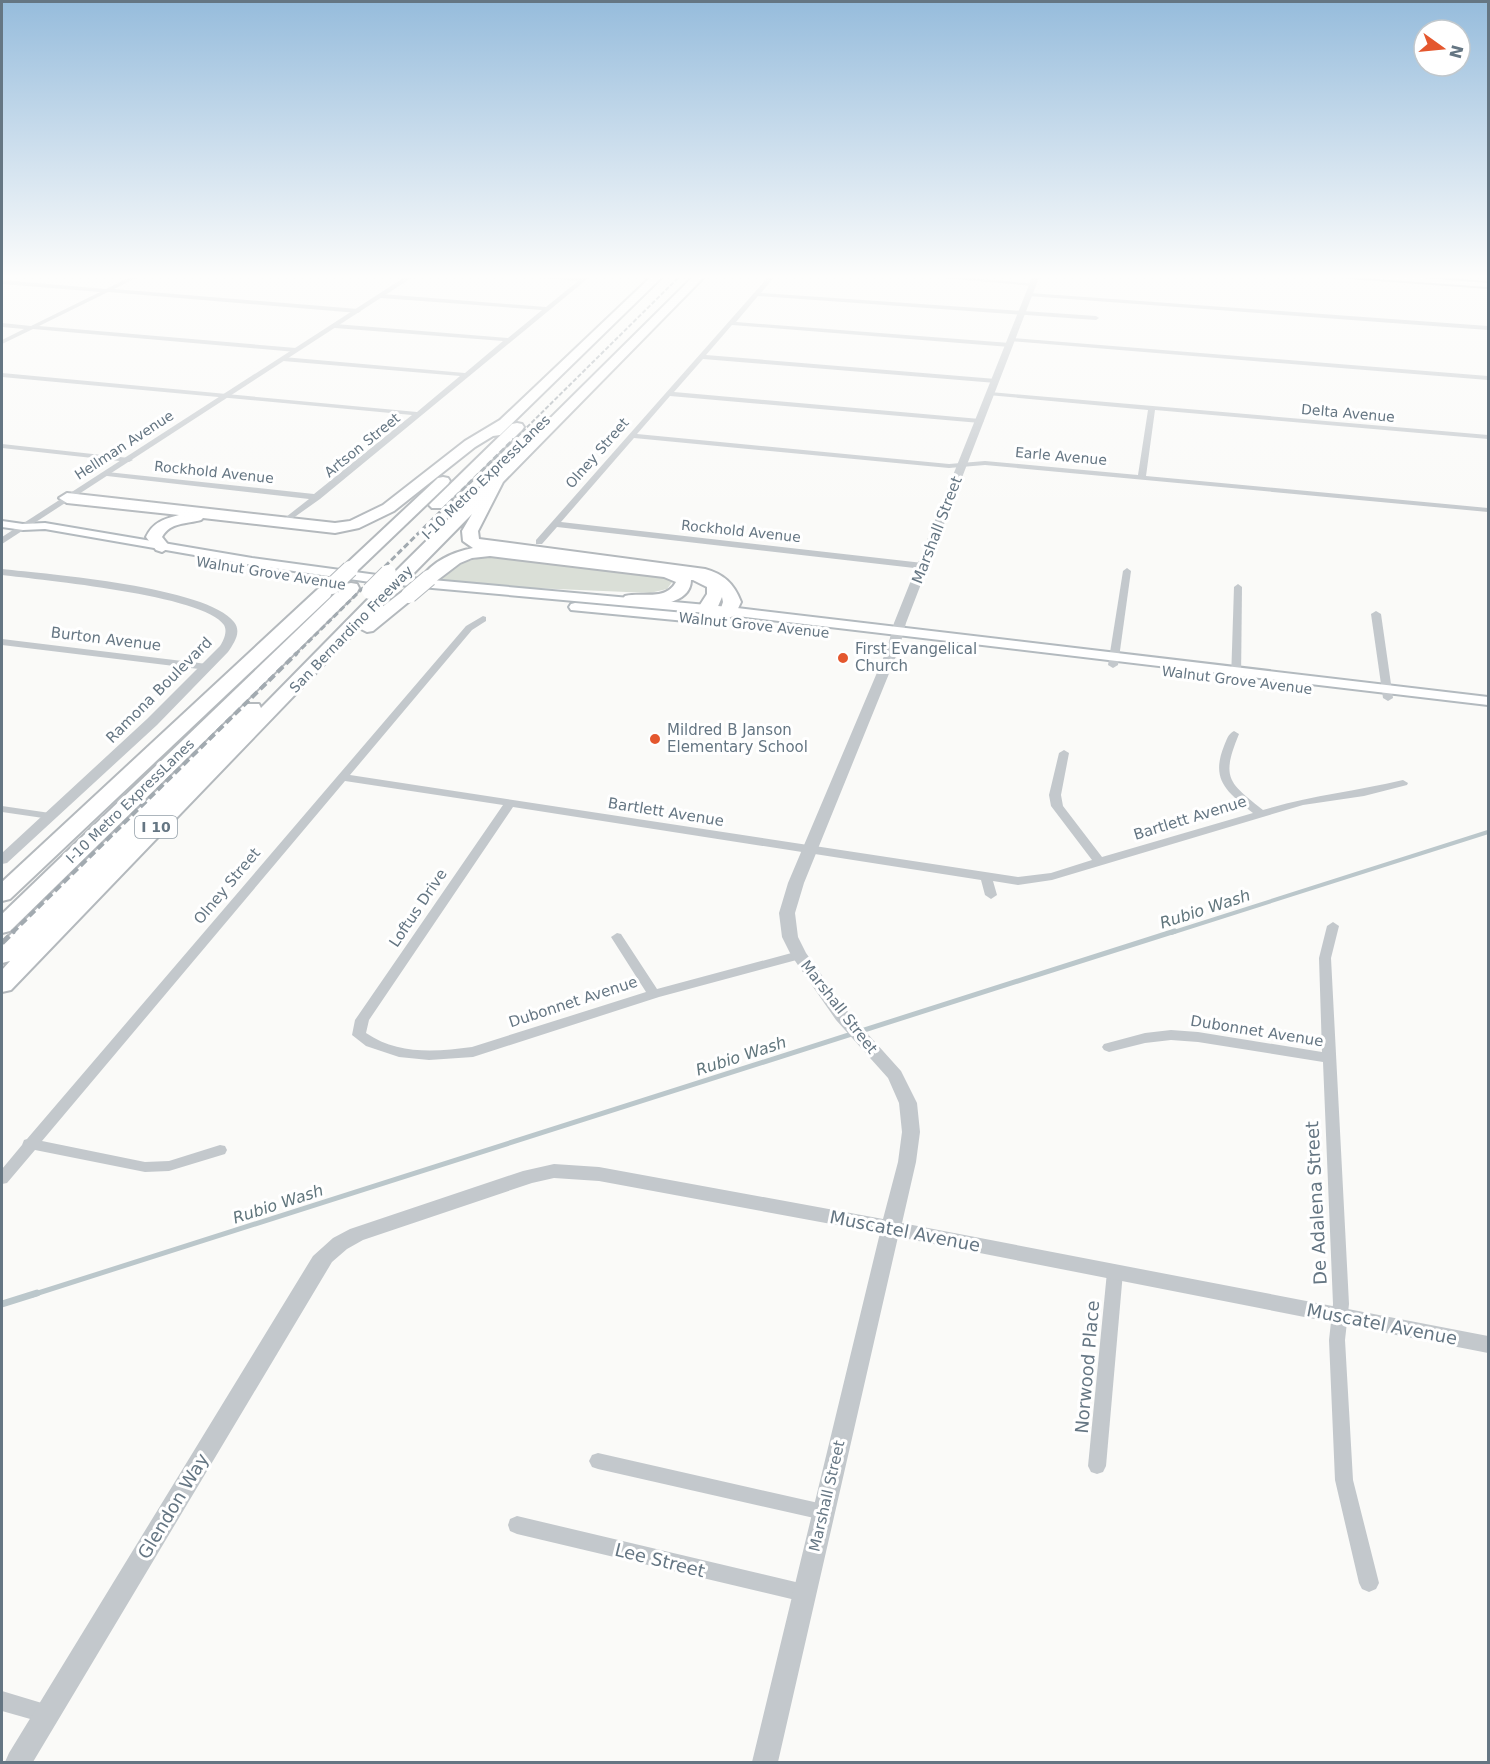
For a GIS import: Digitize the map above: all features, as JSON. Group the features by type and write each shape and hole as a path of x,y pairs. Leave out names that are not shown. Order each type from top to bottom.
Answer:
{"highway":[{"name":"San Bernardino Freeway","path":"2,894 350,582 506,422 573,357"},
{"name":"I-10 Metro ExpressLanes","path":"2,926 350,582 586,357"},
{"name":"I-10 Metro ExpressLanes","path":"395,574 607,357"},
{"name":"San Bernardino Freeway","path":"350,582 395,574 496,483 620,357"},
{"path":"67,498 335,528 354,526 380,514 470,444 506,422"},
{"path":"311,670 409,595 453,558 483,551 688,574 711,582 716,589 709,614 729,611 732,602 726,587 713,576 699,572 476,544 469,537 470,531 496,483"},
{"path":"67,498 347,534 355,542 350,582"},
{"path":"162,547 154,534 165,524 187,518 219,518"},
{"path":"631,600 670,597 681,590 684,582 680,576 662,571"},
{"name":"San Bernardino Freeway","path":"2,984 311,670 350,582"},
{"name":"I-10 Metro ExpressLanes","path":"2,956 350,582"}],"main road":[{"name":"Walnut Grove Avenue","path":"2,524 23,527 45,526 296,569 377,579 631,600 709,614"},
{"name":"Walnut Grove Avenue","path":"23,527 33,532 75,541 287,577 402,591 709,614 1387,693 1488,701"},
{"name":"Walnut Grove Avenue","path":"729,611 896,636"},
{"name":"Walnut Grove Avenue","path":"1387,693 1488,710"}],"street":[{"name":"Artson Street","path":"289,519 489,357"},
{"name":"Olney Street","path":"540,542 701,357"},
{"path":"705,357 996,381"},
{"name":"Marshall Street","path":"765,1762 907,1162 911,1132 908,1103 895,1075 842,1016 799,955 790,937 787,913 796,884 1005,357"},
{"path":"1214,357 1488,378"},
{"path":"283,359 467,375"},
{"name":"Hellman Avenue","path":"2,541 283,359"},
{"path":"2,375 419,414"},
{"path":"669,394 980,421"},
{"name":"Delta Avenue","path":"990,394 1488,437"},
{"path":"1142,477 1152,408"},
{"name":"Earle Avenue","path":"632,436 962,465 979,462 1488,510"},
{"path":"2,446 129,460"},
{"name":"Rockhold Avenue","path":"107,474 317,497"},
{"name":"Rockhold Avenue","path":"555,524 923,566"},
{"name":"Ramona Boulevard","path":"2,572 147,593 182,601 222,615 230,623 230,641 207,667 152,722 2,860"},
{"path":"1114,660 1127,572"},
{"path":"1237,675 1238,587"},
{"path":"1377,614 1387,693"},
{"name":"Olney Street","path":"2,1179 29,1144 341,777 469,628 483,619"},
{"name":"Burton Avenue","path":"2,642 207,667"},
{"path":"1234,734 1224,761 1224,781 1260,813"},
{"path":"1064,753 1055,795 1057,806 1099,861"},
{"name":"Bartlett Avenue","path":"341,777 1018,881 1052,876 1302,802 1364,793 1403,783"},
{"name":"Loftus Drive","path":"359,1035 362,1020 511,802"},
{"path":"2,809 50,816"},
{"path":"986,877 991,896"},
{"name":"De Adalena Street","path":"1333,926 1325,958 1341,1298 1337,1340 1344,1480 1369,1583"},
{"path":"616,937 654,994"},
{"name":"Dubonnet Avenue","path":"359,1035 368,1042 386,1049 420,1055 447,1056 473,1052 654,994 799,955"},
{"name":"Dubonnet Avenue","path":"1109,1047 1146,1038 1171,1035 1198,1036 1329,1058"},
{"path":"29,1144 145,1167 169,1166 220,1150"},
{"name":"Muscatel Avenue","path":"331,1250 346,1238 520,1180 554,1171 574,1171 891,1228 1488,1345"},
{"name":"Glendon Way","path":"18,1762 320,1262 331,1250"},
{"name":"Norwood Place","path":"1097,1466 1115,1272"},
{"path":"598,1461 823,1512"},
{"name":"Lee Street","path":"517,1525 804,1593"},
{"path":"2,1701 48,1714"}],"shaded area":[{"path":"485,557 660,575 672,582 667,589 650,593 533,588 440,580 464,562"}],"waterway":[{"name":"Rubio Wash","path":"1171,933 1488,832"},
{"name":"Rubio Wash","path":"32,1295 1175,931"},
{"name":"Rubio Wash","path":"2,1304 37,1293"}],"railway":[{"path":"513,441 598,357"},
{"path":"295,655 514,439"},
{"path":"12,933 297,653"},
{"path":"2,943 12,933"}],"place":[{"name":"First Evangelical Church","path":"843,658"},
{"name":"Mildred B Janson Elementary School","path":"655,739"}]}
